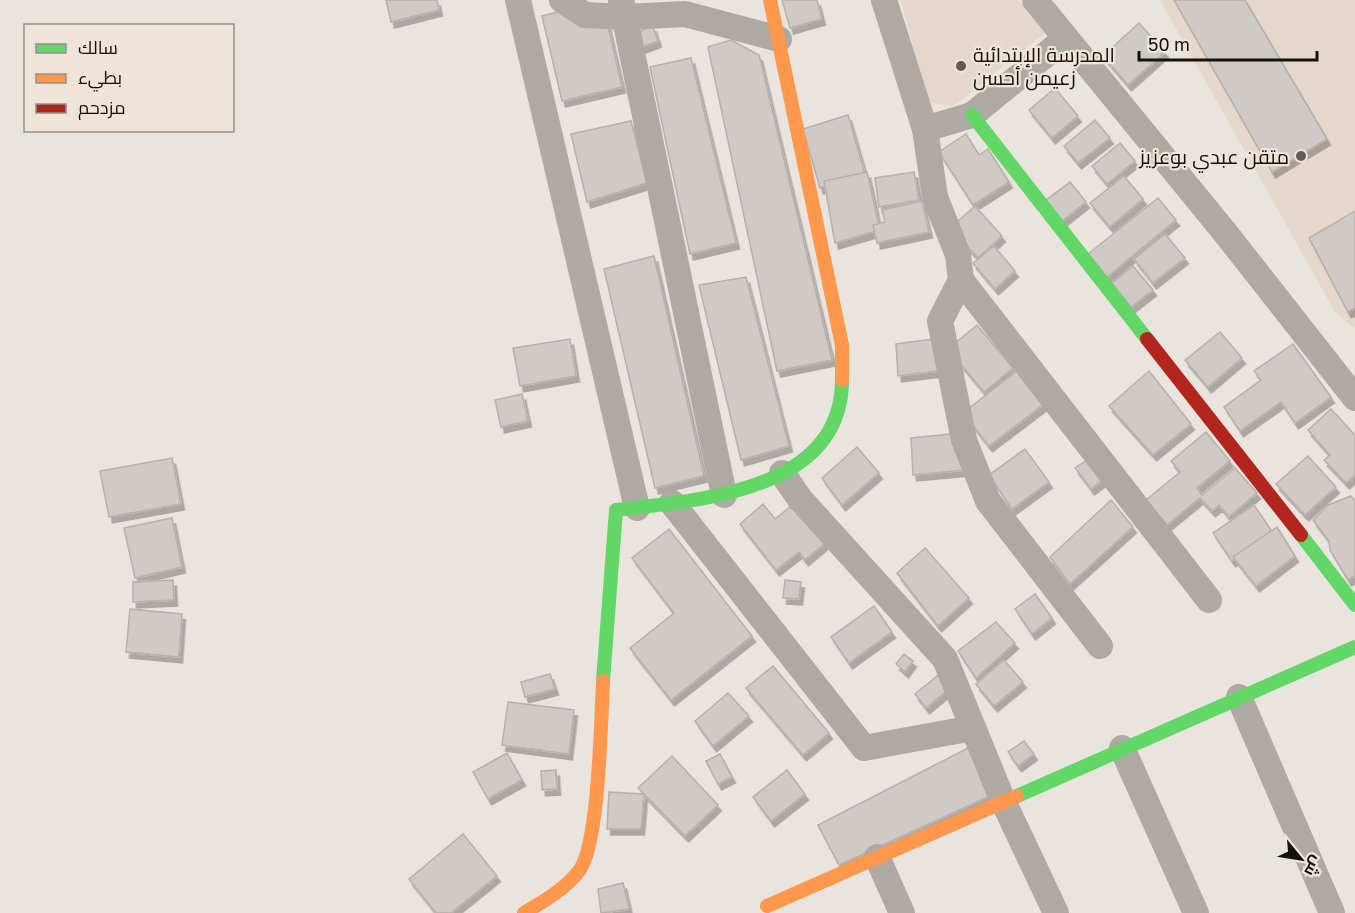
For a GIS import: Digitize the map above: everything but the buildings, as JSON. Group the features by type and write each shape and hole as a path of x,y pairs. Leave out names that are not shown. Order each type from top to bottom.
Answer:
{"street":[{"path":"518,0 638,508"},
{"path":"562,0 585,15 623,9 686,14 779,39"},
{"path":"524,913 557,893 580,870 592,836 616,510 724,495 744,490 782,473 799,465 825,442 841,407 846,371 770,0"},
{"path":"884,0 925,129 935,197 958,255 961,280 1209,600"},
{"path":"1035,0 1227,235 1355,398"},
{"path":"623,9 724,495"},
{"path":"925,129 972,114 1066,38"},
{"path":"972,114 1355,605"},
{"path":"961,280 940,321 964,440 988,501 1100,646"},
{"path":"782,473 800,499 945,659 1003,801 1056,913"},
{"path":"672,503 864,747 973,728"},
{"path":"766,904 1355,647"},
{"path":"1239,697 1332,913"},
{"path":"1122,748 1196,913"},
{"path":"877,857 902,913"}],"shaded area":[{"name":"المدرسة الإبتدائية زعيمن أحسن","path":"901,0 1018,0 1048,31 953,106 927,102"},
{"name":"متقن عبدي بوعزيز","path":"1160,0 1355,0 1355,329 1335,312"}],"traffic: fast":[{"path":"972,115 1147,339"},
{"path":"603,681 616,510 724,494 760,483 792,468 818,446 836,417 842,380"},
{"path":"1301,535 1355,605"},
{"path":"1017,796 1355,647"}],"traffic: slow":[{"path":"770,0 842,345 842,380"},
{"path":"524,913 567,884 579,871 586,857 598,781 603,681"},
{"path":"767,906 1017,796"}],"traffic: jam":[{"path":"1147,339 1301,535"}],"place":[{"name":"المدرسة الإبتدائية زعيمن أحسن","path":"961,66"},
{"name":"متقن عبدي بوعزيز","path":"1301,156"}]}
